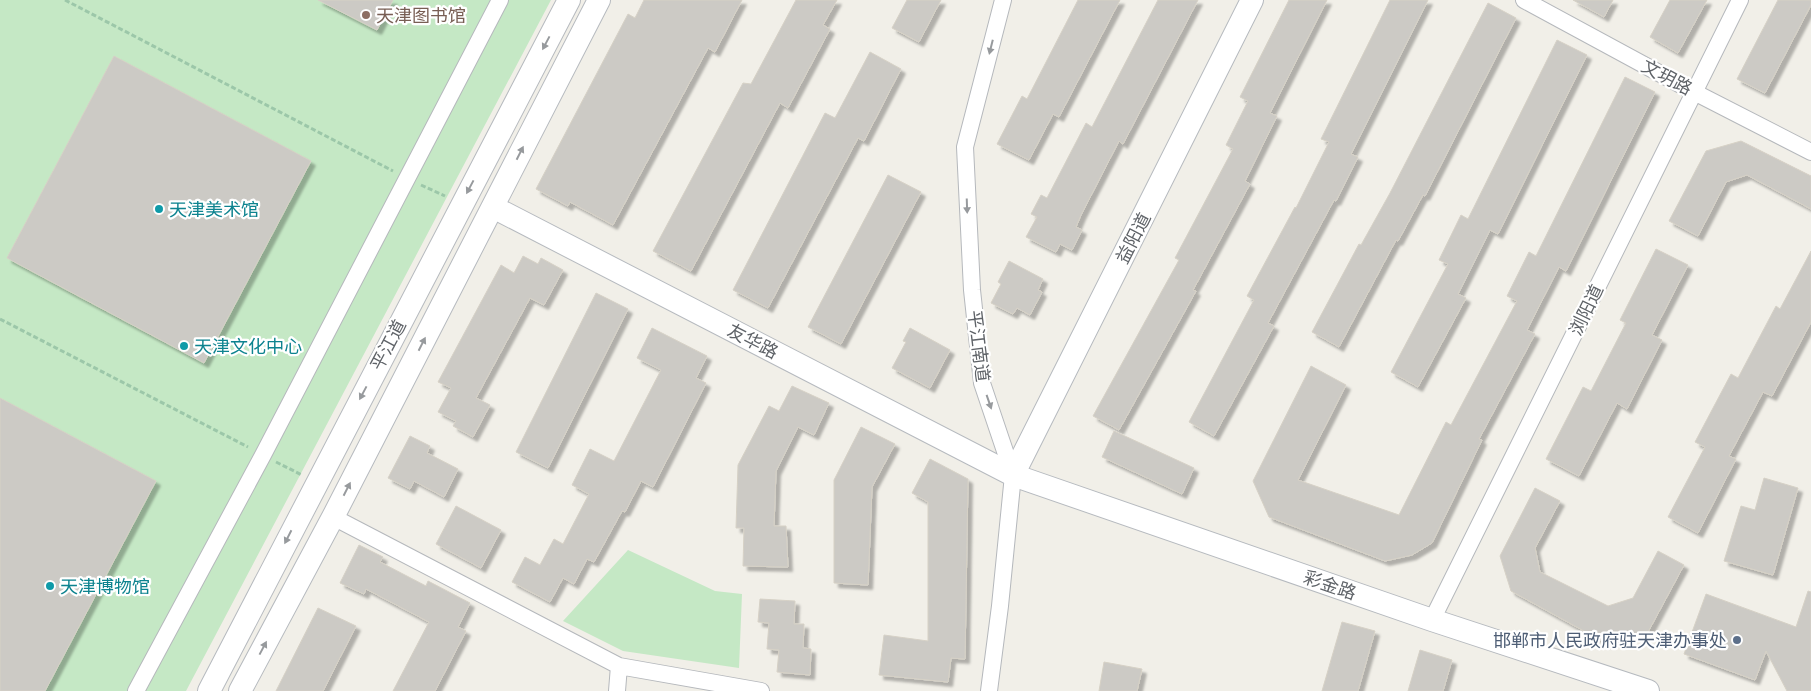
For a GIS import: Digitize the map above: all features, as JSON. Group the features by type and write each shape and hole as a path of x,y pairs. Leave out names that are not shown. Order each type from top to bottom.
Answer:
{"street":[{"path":"136,691 263,455 500,0"},
{"name":"平江道","path":"208,691 569,0"},
{"name":"平江道","path":"240,691 333,517 599,0"},
{"name":"平江南道","path":"989,691 1000,606 1013,475 982,383 972,290 965,147 1003,0"},
{"name":"益阳道","path":"1013,475 1252,0"},
{"name":"文玥路","path":"1524,0 1694,92 1811,152"},
{"name":"浏阳道","path":"1432,620 1740,0"},
{"name":"友华路","path":"493,207 1013,475"},
{"name":"彩金路","path":"1013,475 1432,620 1648,691"},
{"path":"333,517 620,666 761,691"},
{"path":"617,691 620,666"}],"path":[{"path":"65,0 407,178 461,204"},
{"path":"0,319 316,482"}],"green space":[{"name":"天津文化中心","path":"0,0 551,0 186,691 0,691"},
{"path":"628,550 715,591 742,594 739,668 623,651 563,621"}],"building":[{"name":"天津图书馆","path":"318,0 393,0 377,30"},
{"path":"644,0 742,0 715,52 708,48 613,225 570,202 568,206 536,189 628,14 635,18"},
{"path":"796,0 837,0 823,25 830,29 788,108 780,103 691,271 653,251 743,83 751,84"},
{"path":"907,0 941,0 919,42 892,28"},
{"path":"1078,0 1120,0 1059,117 1053,114 1029,160 997,144 1022,96 1027,99"},
{"path":"1158,0 1198,0 1123,144 1119,141 1081,215 1076,227 1082,230 1072,250 1060,244 1056,252 1026,237 1037,217 1031,214 1041,195 1047,198 1086,123 1092,127"},
{"path":"1289,0 1327,0 1270,113 1277,116 1245,181 1250,184 1193,290 1196,291 1119,430 1093,416 1179,260 1175,258 1233,149 1226,145 1248,101 1240,97"},
{"path":"1390,0 1428,0 1351,154 1358,157 1336,201 1334,200 1268,323 1274,326 1214,436 1189,422 1254,300 1247,296 1296,208 1329,142 1321,139"},
{"path":"1573,0 1613,0 1604,17"},
{"path":"1670,0 1707,0 1678,53 1650,37"},
{"path":"1778,0 1811,0 1811,5 1765,93 1737,79"},
{"path":"1488,3 1516,18 1425,196 1423,195 1398,241 1396,240 1339,347 1312,332 1359,244 1361,245 1390,193"},
{"path":"1557,40 1587,55 1498,234 1490,230 1458,294 1466,298 1418,387 1391,372 1448,264 1439,260 1461,215 1468,219"},
{"path":"870,52 901,69 864,141 858,138 768,308 733,290 825,113 835,118"},
{"name":"天津美术馆","path":"114,56 311,161 204,363 7,258"},
{"path":"1625,77 1655,92 1566,271 1559,267 1527,330 1535,334 1479,439 1482,440 1432,543 1412,555 1385,561 1269,517 1253,481 1311,366 1346,385 1298,480 1399,515 1446,422 1451,425 1517,301 1507,296 1529,252 1536,256"},
{"path":"1741,141 1811,176 1811,209 1747,175 1726,182 1698,236 1669,221 1706,151"},
{"path":"888,175 921,192 841,344 808,327"},
{"path":"1656,249 1688,265 1652,335 1662,340 1627,409 1617,403 1579,476 1546,459 1583,387 1591,391 1626,323 1620,320"},
{"path":"1811,251 1811,322 1772,396 1763,392 1729,456 1736,459 1698,533 1668,517 1705,447 1695,442 1731,374 1738,378 1776,306 1780,309"},
{"path":"523,256 538,264 541,258 563,270 544,305 530,298 476,398 490,405 473,437 453,426 456,421 438,412 451,388 438,382 501,265 514,273"},
{"path":"1009,261 1043,279 1038,290 1042,292 1030,315 1017,308 1013,314 991,303 1001,284 998,282"},
{"path":"596,293 628,309 548,468 516,452"},
{"path":"652,328 707,356 696,378 706,383 653,487 641,481 625,512 622,511 594,562 587,559 574,584 563,578 550,602 512,582 525,557 540,565 554,539 563,544 589,494 572,485 590,449 614,461 661,370 637,358"},
{"path":"910,328 950,350 930,388 892,368 906,342 903,341"},
{"path":"792,386 829,403 814,435 798,427 776,471 774,526 786,526 788,567 743,566 744,528 736,528 738,465 769,406 779,411"},
{"name":"天津博物馆","path":"0,398 156,481 45,691 0,691"},
{"path":"861,427 895,444 872,487 868,585 834,583 834,480"},
{"path":"1114,431 1194,468 1182,494 1102,457"},
{"path":"410,436 430,446 427,453 458,469 444,497 414,481 410,489 388,478"},
{"path":"930,459 968,479 965,659 951,658 948,682 879,675 884,635 928,641 928,502 912,493"},
{"path":"1764,478 1798,488 1773,575 1724,561 1741,506 1755,510"},
{"path":"1535,488 1560,501 1535,548 1540,572 1608,606 1633,598 1658,551 1684,565 1648,632 1606,643 1511,591 1500,556"},
{"path":"456,506 501,530 481,568 436,544"},
{"path":"359,545 383,557 380,562 426,586 428,581 470,603 458,627 466,631 435,691 393,691 429,622 366,589 364,594 340,583"},
{"path":"1808,591 1811,592 1811,691 1787,691 1766,651 1755,680 1684,654 1706,594 1796,627"},
{"path":"760,599 795,601 794,624 804,624 803,648 811,649 810,675 777,672 779,650 767,649 769,623 758,622"},
{"path":"318,608 356,626 323,691 276,691"},
{"path":"1342,622 1375,631 1358,691 1322,691"},
{"path":"1420,650 1452,660 1443,691 1408,691"},
{"path":"1104,662 1142,669 1137,691 1099,691"}],"place":[{"name":"天津图书馆","path":"366,15"},
{"name":"天津美术馆","path":"159,209"},
{"name":"天津文化中心","path":"184,346"},
{"name":"天津博物馆","path":"50,586"},
{"name":"邯郸市人民政府驻天津办事处","path":"1737,640"}]}
